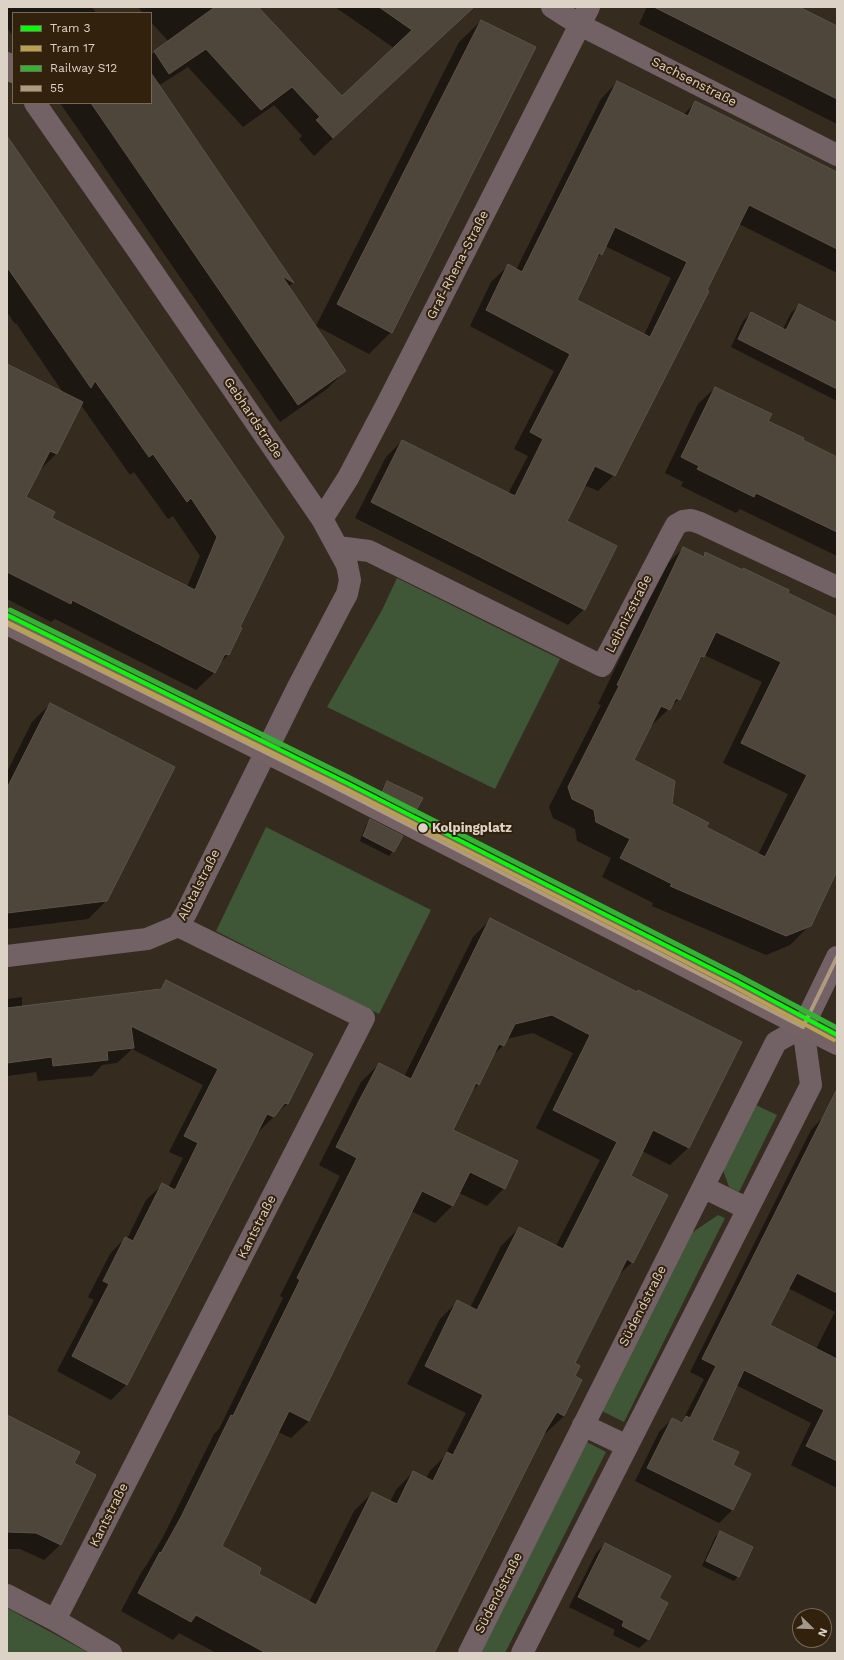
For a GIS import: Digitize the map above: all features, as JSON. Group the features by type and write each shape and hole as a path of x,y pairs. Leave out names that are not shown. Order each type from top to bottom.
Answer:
{"main road":[{"path":"7,624 265,753 837,1044"}],"street":[{"name":"Sachsenstraße","path":"552,7 585,16 837,155"},
{"name":"Graf-Rhena-Straße","path":"322,519 348,478 387,404 585,16"},
{"name":"Gebhardstraße","path":"36,104 322,519 347,564 350,580 347,594 265,753"},
{"name":"Leibnizstraße","path":"338,547 369,551 602,666 676,525 683,521 691,520 700,523 837,587"},
{"name":"Albtalstraße","path":"7,956 147,939 178,926 186,913 265,753"},
{"name":"Kantstraße","path":"55,1620 364,1018 178,926"},
{"path":"522,1653 811,1085 803,1026 837,957"},
{"name":"Südendstraße","path":"469,1653 776,1042 803,1026"},
{"path":"703,1187 748,1209"},
{"path":"583,1426 627,1446"},
{"path":"7,1595 55,1620 111,1653"}],"green space":[{"path":"397,578 560,659 495,789 327,707 382,610"},
{"path":"266,827 431,910 379,1014 216,931"},
{"path":"756,1105 777,1115 739,1192 729,1187 723,1170"},
{"path":"718,1215 725,1218 624,1422 600,1410 687,1236"},
{"path":"585,1441 606,1452 505,1653 477,1653"},
{"path":"7,1608 87,1652 89,1653 7,1653"}],"building":[{"path":"215,7 258,7 342,96 412,30 379,7 474,7 333,138 316,120 320,117 292,87 261,110 206,49 169,74 154,51"},
{"path":"654,7 799,7 837,26 837,99"},
{"path":"481,20 536,47 392,333 337,304"},
{"path":"152,74 294,283 282,276 346,371 298,405 92,104 152,104"},
{"path":"617,81 688,116 695,101 837,172 837,249 749,205 707,290 709,291 615,476 595,466 567,521 617,546 585,610 371,502 402,440 515,496 543,439 530,432 570,354 486,310 508,264 522,272","holes":["615,227 687,262 650,337 577,300 599,253 602,255"]},
{"path":"7,136 284,537 240,627 242,628 229,655 225,654 215,673 72,600 71,604 7,572 7,364 83,402 57,454 50,451 26,497 55,512 52,518 195,590 217,537 191,498 187,502 153,454 149,457 95,381 91,388 7,267"},
{"path":"799,304 837,323 837,389 738,339 751,312 786,330"},
{"path":"715,387 772,414 768,421 804,438 803,440 837,457 837,532 756,493 754,497 697,469 699,466 681,457"},
{"path":"683,547 704,557 705,552 743,570 743,568 789,590 788,593 837,617 837,871 811,926 786,936 670,886 672,884 620,858 630,839 596,822 594,810 572,799 568,787 619,686 617,685","holes":["716,632 781,662 741,743 807,775 765,857 706,827 709,823 672,804 675,781 634,760 661,706 670,710 676,698 680,700 701,656 704,657"]},
{"path":"50,703 175,767 107,901 7,913 7,788"},
{"path":"387,781 423,798 414,814 380,796"},
{"path":"370,819 403,836 394,852 363,836"},
{"path":"490,918 637,992 638,990 742,1042 689,1148 653,1130 631,1176 668,1195 633,1263 627,1259 575,1363 580,1366 575,1376 582,1380 564,1416 557,1412 546,1430 434,1653 266,1653 196,1615 191,1622 138,1593 181,1517 231,1415 233,1416 300,1280 297,1278 357,1158 336,1147 379,1063 411,1079","holes":["552,1015 590,1035 553,1110 617,1142 563,1249 519,1227 477,1310 457,1300 425,1366 483,1395 453,1455 447,1452 433,1481 413,1471 397,1504 372,1492 316,1605 259,1574 261,1568 222,1546 289,1411 309,1421 422,1191 453,1206 470,1172 505,1189 518,1161 453,1130 476,1083 479,1085 499,1044 504,1046 515,1024"]},
{"path":"166,980 313,1054 288,1104 285,1103 274,1117 267,1114 127,1385 72,1356 109,1284 103,1281 125,1237 133,1241 162,1183 175,1190 198,1143 184,1136 218,1069 131,1026 134,1048 107,1051 108,1060 53,1066 52,1057 7,1063 7,1008 161,989"},
{"path":"837,1089 837,1293 797,1273 770,1325 837,1359 837,1461 806,1446 824,1410 744,1370 712,1440 739,1452 733,1465 751,1474 733,1510 647,1468 672,1418 682,1423 686,1416 690,1418 716,1366 702,1359"},
{"path":"7,1415 80,1452 74,1463 96,1475 61,1545 36,1533 7,1532"},
{"path":"720,1531 753,1547 739,1577 706,1561"},
{"path":"605,1543 671,1576 659,1598 668,1603 649,1640 622,1626 624,1621 578,1597"}],"tram line":[{"name":"3","path":"7,615 347,783 736,981 837,1035"},
{"name":"17","path":"7,622 344,788 733,986 834,1040"}],"rail line":[{"name":"S12","path":"10,610 350,778 739,976 837,1028"}],"transit line":[{"name":"55","path":"7,624 309,774 803,1027"},
{"name":"55","path":"803,1027 837,957"}],"place":[{"name":"Kolpingplatz","path":"423,828"}]}
